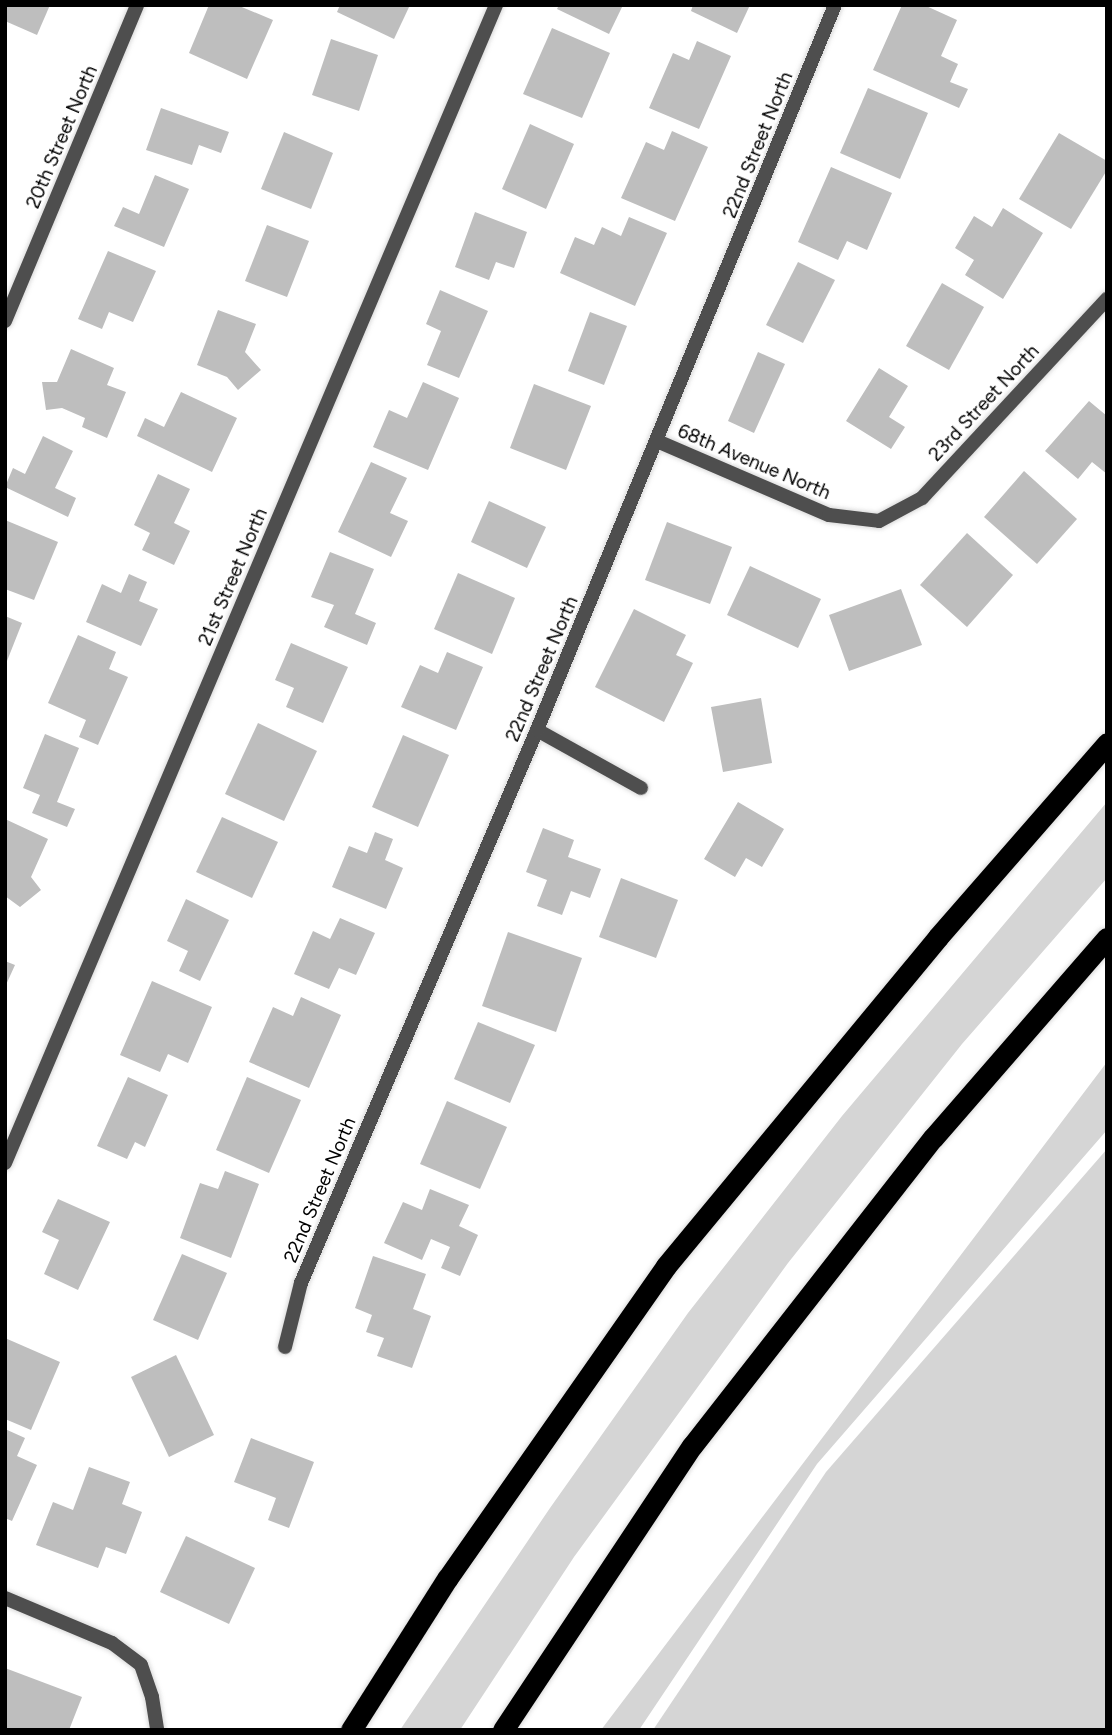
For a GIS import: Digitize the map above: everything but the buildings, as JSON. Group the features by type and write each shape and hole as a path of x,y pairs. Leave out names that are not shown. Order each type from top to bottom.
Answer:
{"highway":[{"path":"351,1730 447,1579 666,1266 938,937 1107,743"},
{"path":"503,1730 692,1446 933,1138 1107,938"}],"street":[{"name":"20th Street North","path":"5,321 137,5"},
{"name":"21st Street North","path":"5,1163 496,5"},
{"name":"22nd Street North","path":"285,1347 301,1283 537,730 835,5"},
{"name":"23rd Street North","path":"879,521 922,498 1107,299"},
{"name":"68th Avenue North","path":"657,441 829,515 879,521"},
{"path":"537,730 641,788"},
{"path":"5,1598 112,1643 141,1665 152,1697 157,1730"}],"shaded area":[{"path":"1107,802 1107,878 962,1044 788,1263 574,1557 460,1730 400,1730 550,1508 688,1313 842,1116"},
{"path":"1107,1062 1107,1130 817,1464 639,1730 601,1730"},
{"path":"1107,1149 1107,1730 653,1730 826,1472"}]}
